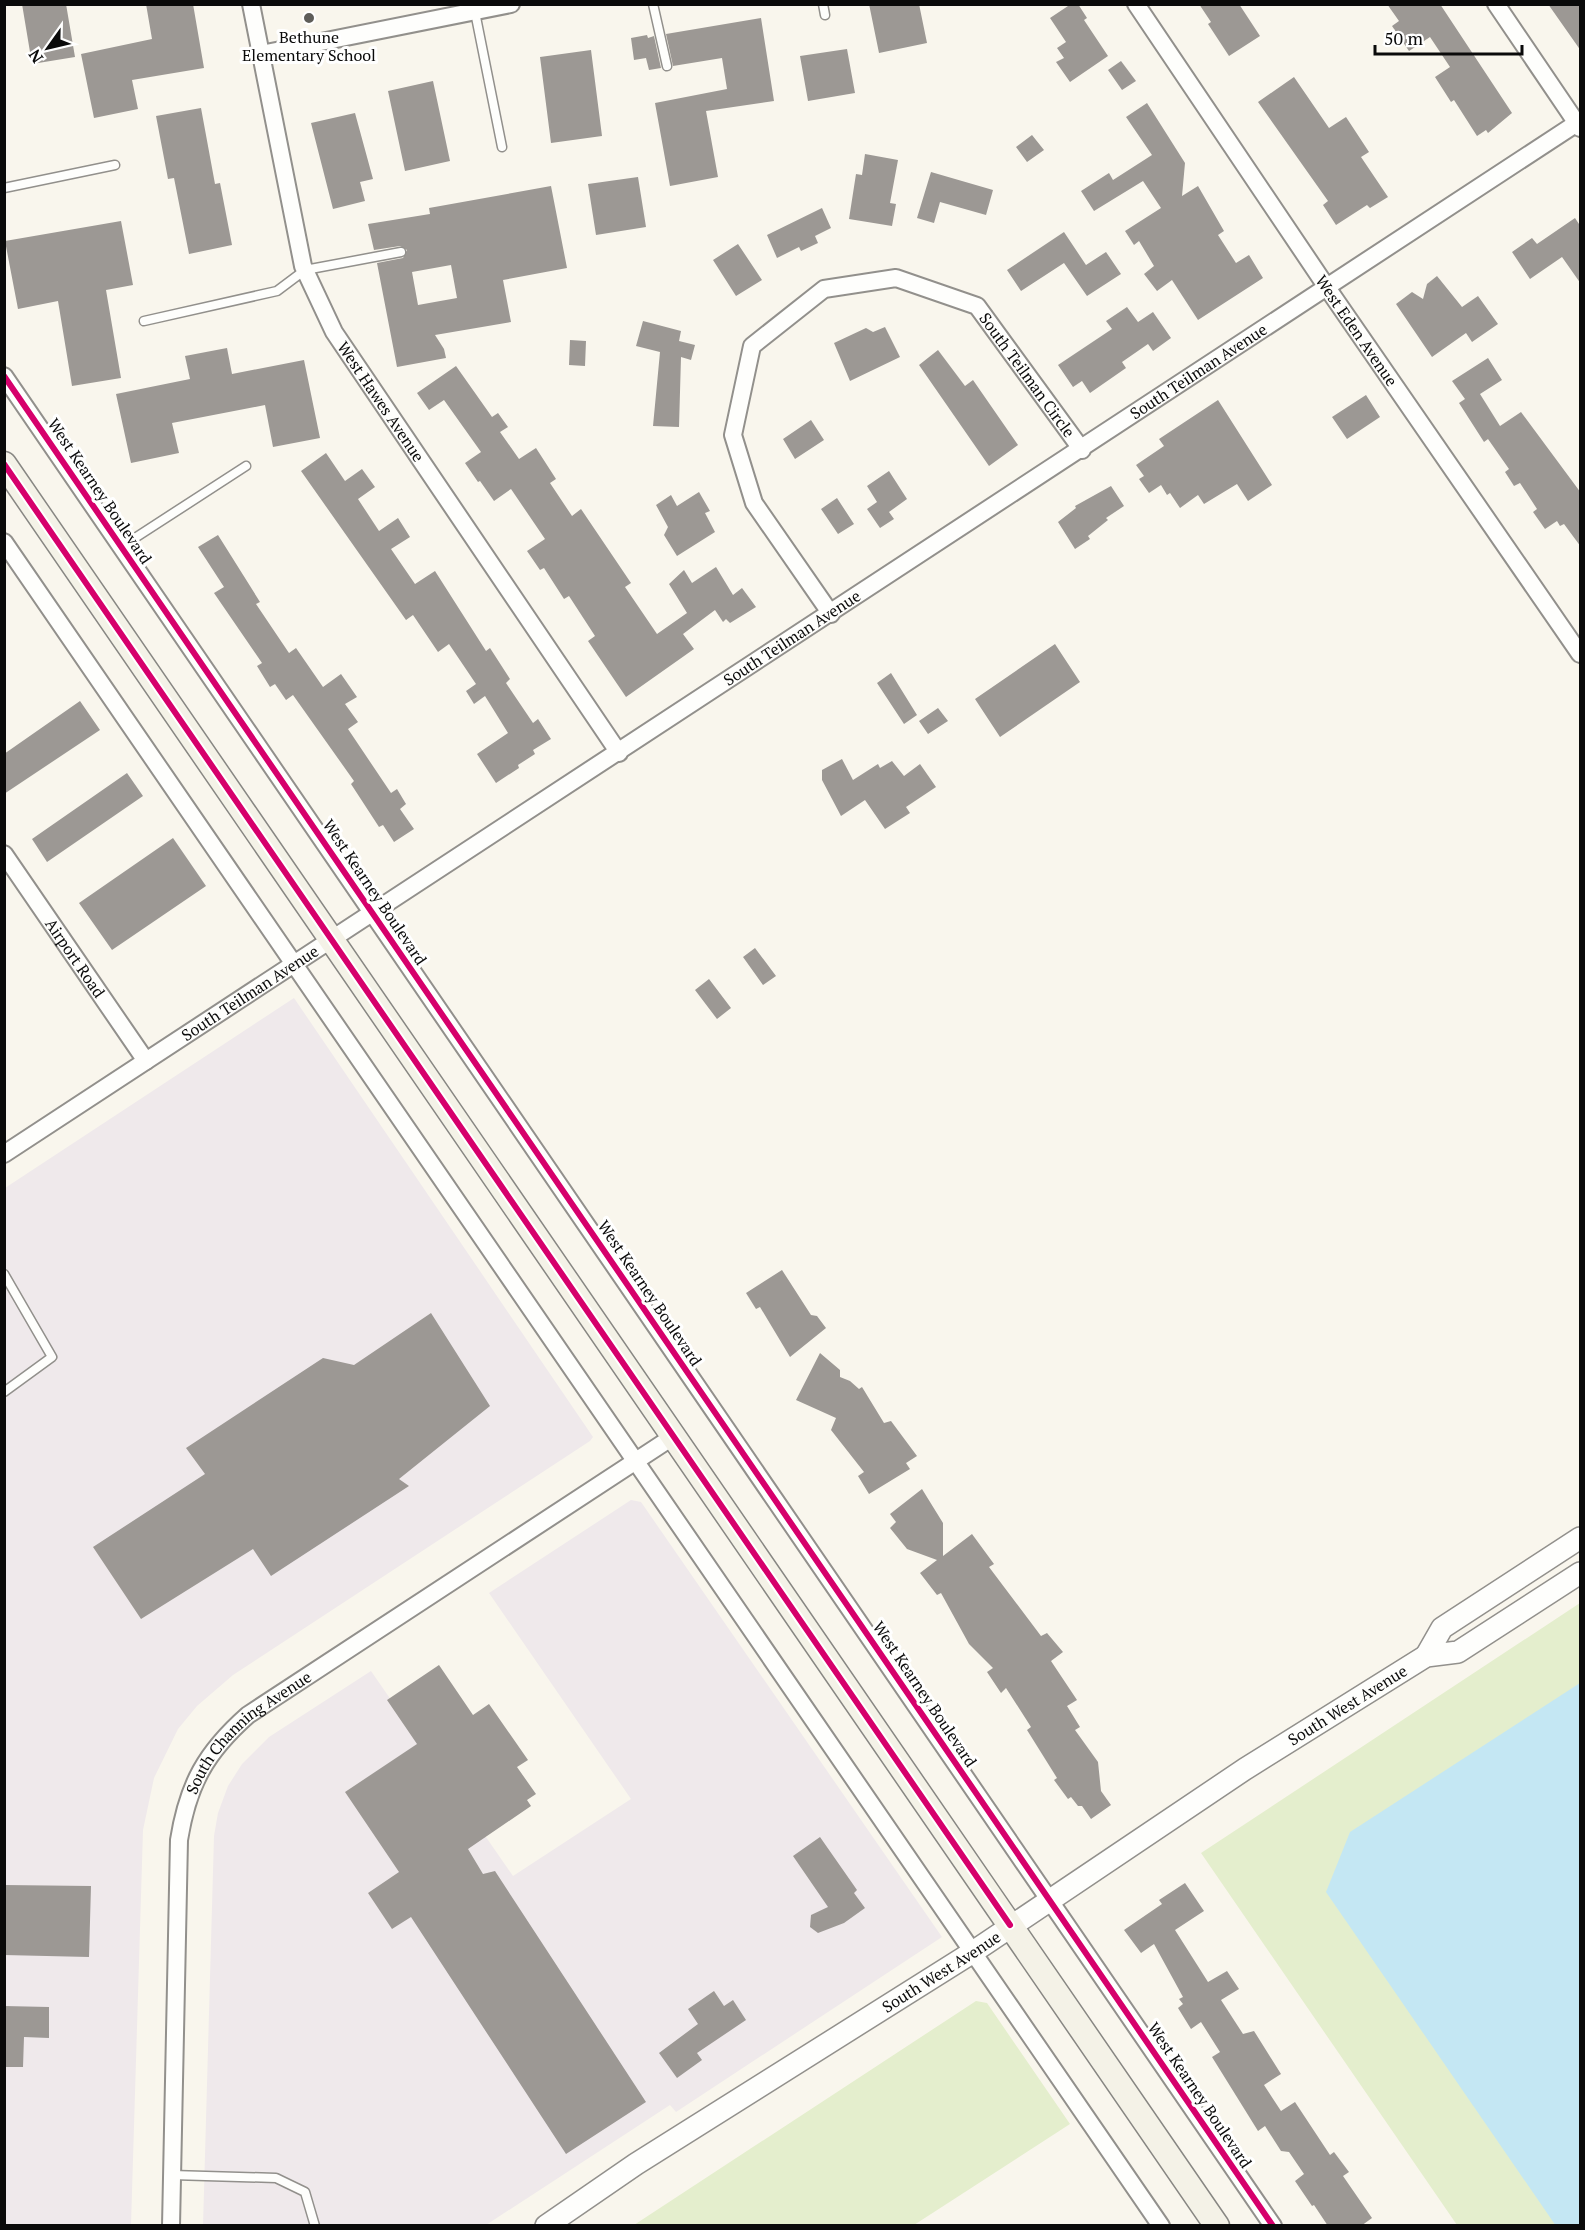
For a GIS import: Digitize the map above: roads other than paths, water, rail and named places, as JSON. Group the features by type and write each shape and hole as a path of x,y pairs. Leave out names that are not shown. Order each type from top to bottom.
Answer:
{"main road":[{"path":"4,464 1217,2226"}],"street":[{"name":"West Hawes Avenue","path":"251,4 305,270 334,332 619,753"},
{"path":"261,54 511,4"},
{"name":"West Eden Avenue","path":"1136,4 1328,289 1581,654"},
{"path":"1496,4 1579,124"},
{"name":"South Teilman Avenue","path":"4,1154 1579,124"},
{"name":"South Teilman Circle","path":"831,614 754,503 733,435 752,346 824,289 896,278 977,306 1082,450"},
{"name":"West Kearney Boulevard","path":"4,376 1273,2226"},
{"path":"4,542 1161,2226"},
{"name":"Airport Road","path":"4,854 146,1061"},
{"name":"South Channing Avenue","path":"171,2226 179,1840 192,1786 207,1756 226,1734 248,1715 674,1436"},
{"name":"South West Avenue","path":"1426,1656 1442,1628 1581,1538"},
{"name":"South West Avenue","path":"546,2226 636,2164 973,1952 1049,1898 1245,1769 1426,1656 1458,1652 1581,1573"}],"lane":[{"path":"653,4 667,66"},
{"path":"823,4 825,15"},
{"path":"475,12 502,147"},
{"path":"4,188 115,165"},
{"path":"144,321 277,291 305,270 401,252"},
{"path":"122,547 246,466"},
{"path":"4,1274 52,1357 4,1392"},
{"path":"172,2175 276,2178 305,2192 315,2226"}],"water":[{"path":"1580,1683 1580,2225 1556,2226 1326,1892 1350,1832"}],"place":[{"name":"Bethune Elementary School","path":"309,18"}]}
